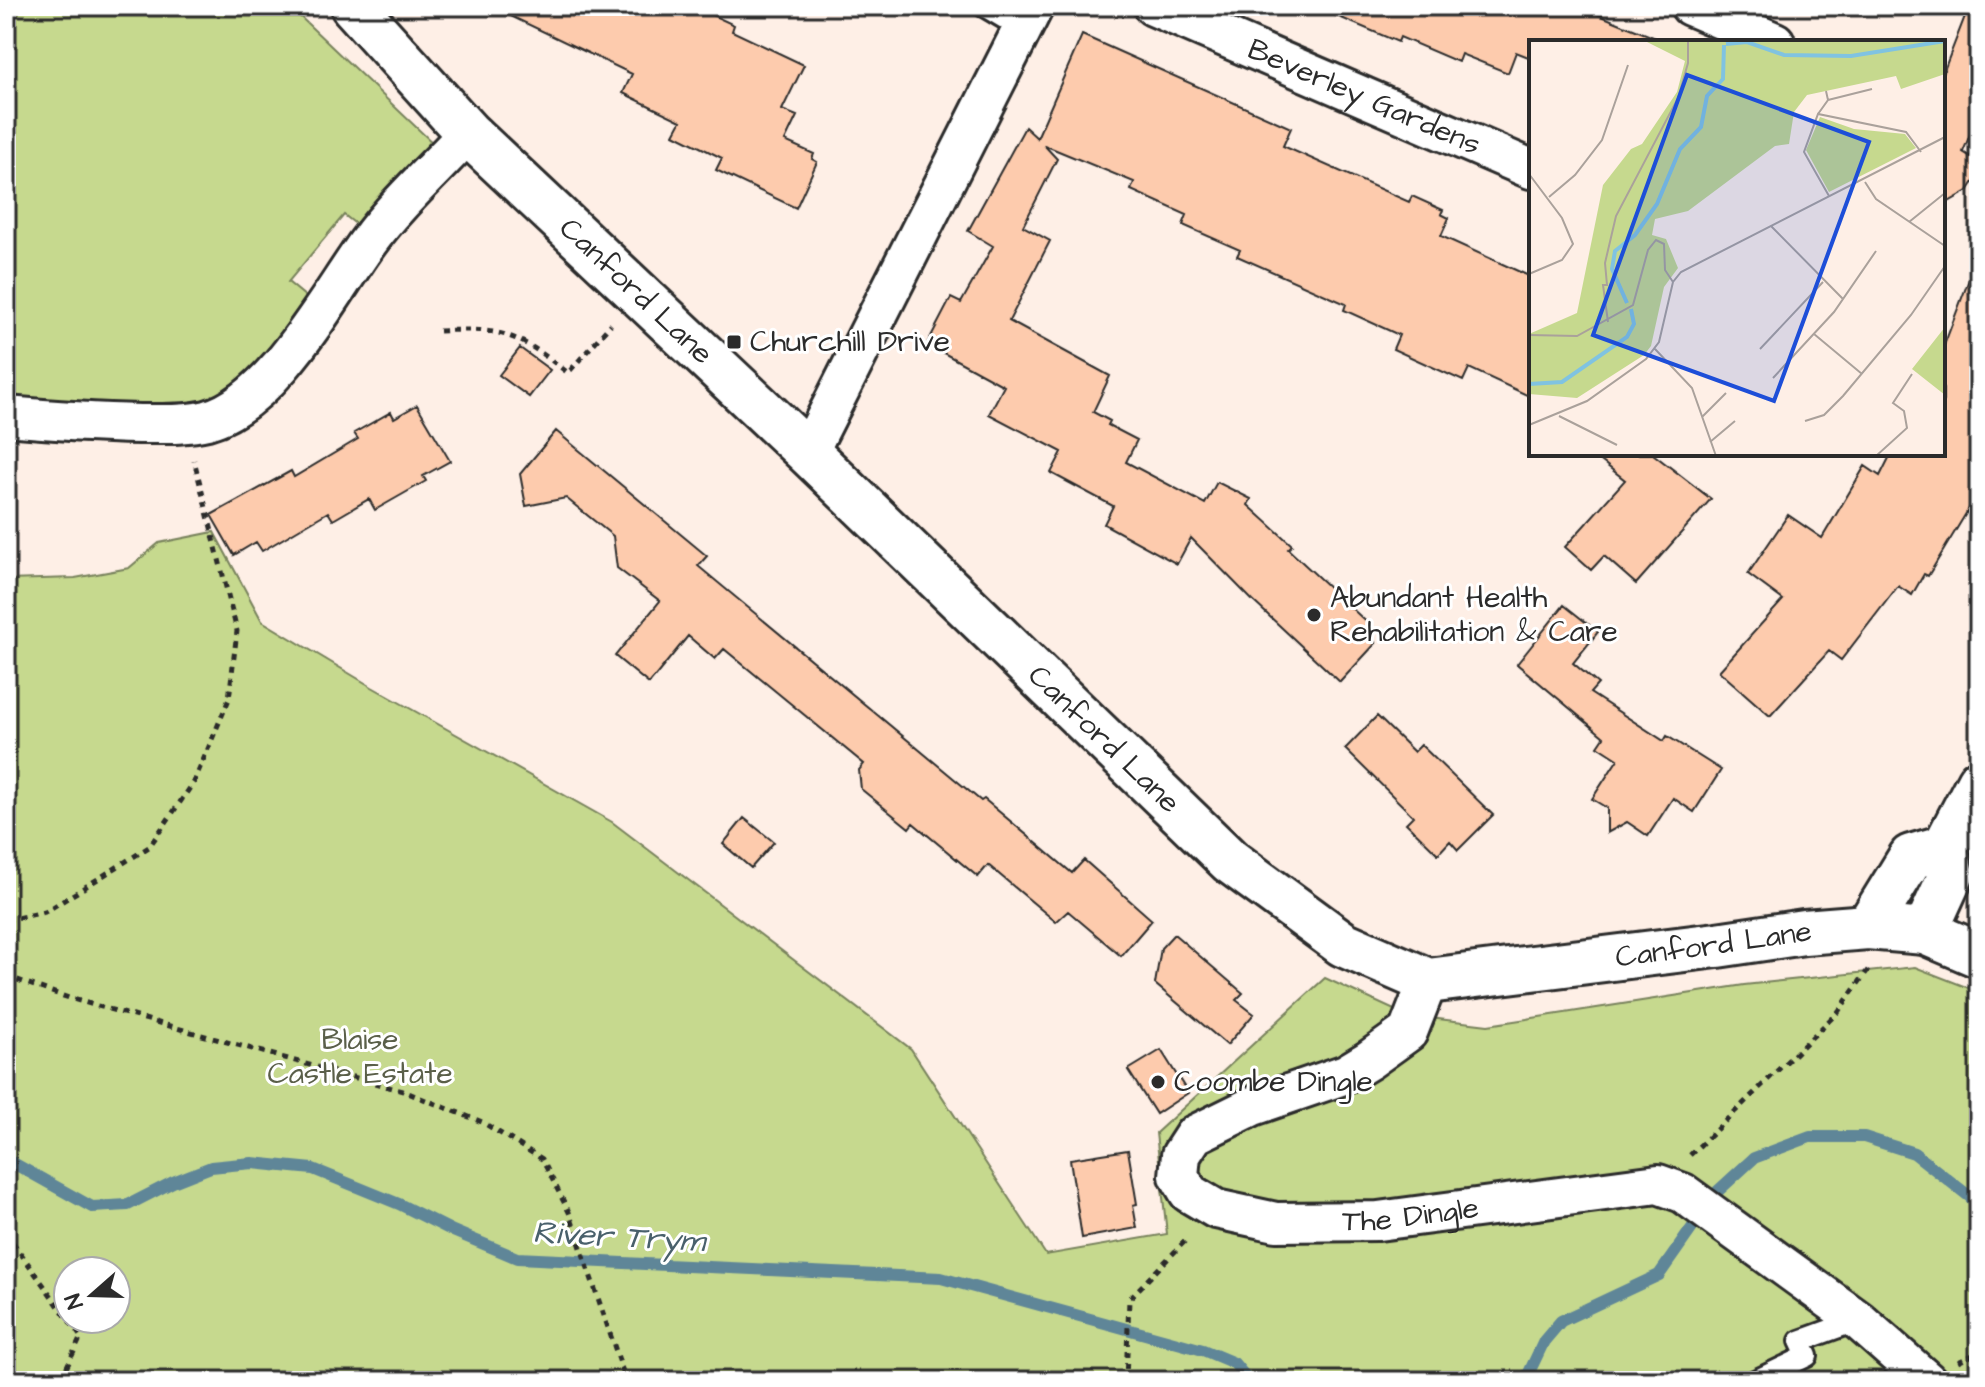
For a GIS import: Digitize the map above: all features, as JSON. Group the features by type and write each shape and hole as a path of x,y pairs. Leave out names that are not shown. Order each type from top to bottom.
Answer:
{"main road":[{"name":"Canford Lane","path":"353,6 468,133 808,453 1230,861 1343,944 1428,981 1804,932 1897,930"},
{"path":"1897,930 1951,875 1945,847 1979,782"},
{"path":"1897,930 1911,857 1945,847"},
{"path":"1897,930 1979,955"}],"street":[{"name":"Beverley Gardens","path":"1153,6 1529,168"},
{"path":"1690,6 1770,40"},
{"path":"808,453 1027,17"},
{"path":"6,416 94,423 184,424 210,419 229,411 273,373 316,320 370,239 468,133"},
{"name":"The Dingle","path":"1428,981 1408,1032 1369,1060 1346,1074 1253,1106 1194,1135 1181,1155 1179,1176 1189,1193 1216,1209 1276,1222 1378,1221 1671,1188"},
{"path":"1671,1188 1858,1320 1927,1381"}],"lane":[{"path":"984,6 1027,17"},
{"path":"1755,1381 1807,1356 1800,1341 1858,1320"}],"path":[{"path":"439,331 486,329 507,333 528,343 568,373 637,293"},
{"path":"6,920 45,912 149,847 194,782 229,699 237,631 184,424"},
{"path":"6,976 69,998 403,1091 482,1122 542,1159 569,1212 626,1381"},
{"path":"1671,1188 1838,1012"},
{"path":"1126,1381 1129,1299 1216,1209"},
{"path":"6,1233 81,1337 60,1381"}],"green space":[{"path":"6,6 289,6 437,147 362,229 344,215 288,282 306,297 269,349 241,380 214,400 165,418 6,401"},
{"name":"Blaise Castle Estate","path":"214,532 262,621 372,687 612,822 911,1049 1046,1255 1167,1234 1156,1133 1325,978 1405,1015 1488,1025 1744,985 1915,967 1979,992 1979,1381 6,1381 6,580 75,578 129,568 159,543"}],"building":[{"path":"490,6 693,6 734,25 732,31 804,65 782,110 797,116 785,141 814,154 812,159 817,162 796,208 716,170 722,158 674,134 681,121 623,93 632,74"},
{"path":"1313,6 1577,6 1661,40 1529,40 1529,57 1516,52 1508,73 1461,54 1458,62 1400,37 1398,42"},
{"path":"1969,6 1979,6 1979,112 1963,152 1979,162 1979,174 1968,191 1945,204 1945,68"},
{"path":"1082,35 1291,128 1283,146 1409,202 1412,196 1443,210 1441,214 1449,218 1441,236 1529,276 1529,396 1469,368 1463,381 1393,349 1399,335 1344,310 1346,304 1237,256 1240,250 1183,225 1187,215 1131,190 1134,182 1044,145 1057,159 1023,226 1050,241 1009,321 1110,376 1093,412 1110,421 1108,425 1137,440 1126,462 1205,504 1217,482 1251,499 1248,505 1292,545 1288,549 1374,629 1368,636 1376,643 1340,682 1191,538 1177,564 1104,524 1113,506 1051,473 1062,452 989,414 1004,386 927,344 951,298 961,303 993,246 968,231 1025,127 1037,138"},
{"path":"1976,261 1979,261 1979,492 1928,576 1924,574 1912,595 1898,586 1841,660 1829,651 1770,716 1719,671 1783,600 1748,574 1788,515 1822,538 1865,466 1880,476 1890,456 1945,456 1945,343"},
{"path":"520,348 550,370 529,397 499,375"},
{"path":"417,405 450,461 423,476 426,481 375,510 369,499 333,520 328,512 262,551 256,542 234,555 211,515 291,471 294,477 358,439 354,433 391,412 394,418"},
{"path":"556,431 707,556 698,566 981,801 984,799 1072,873 1084,860 1152,920 1121,956 1068,911 1056,922 988,865 978,877 913,823 909,828 861,789 859,770 864,764 724,649 715,659 688,636 649,684 615,656 660,601 617,568 613,536 566,498 526,506 520,474"},
{"path":"1595,456 1656,456 1711,499 1636,584 1604,556 1591,570 1565,547 1625,480"},
{"path":"1564,605 1598,632 1573,663 1598,684 1590,693 1664,741 1667,736 1721,770 1694,812 1673,798 1648,836 1627,822 1607,833 1607,808 1592,799 1618,759 1598,746 1604,737 1517,664"},
{"path":"1377,716 1414,752 1421,745 1493,815 1458,850 1450,841 1438,854 1406,823 1413,816 1345,749"},
{"path":"744,818 774,842 751,868 723,844"},
{"path":"1174,934 1243,993 1236,1000 1254,1014 1227,1045 1155,984 1161,948"},
{"name":"Coombe Dingle","path":"1161,1050 1188,1093 1156,1114 1128,1070"},
{"path":"1128,1150 1137,1204 1133,1205 1137,1228 1082,1238 1070,1159"}],"waterway":[{"name":"River Trym","path":"1525,1381 1544,1341 1561,1321 1659,1275 1718,1191 1754,1158 1810,1137 1864,1137 1914,1153 1979,1204"},
{"name":"River Trym","path":"6,1159 92,1207 128,1205 211,1167 252,1163 313,1169 517,1258 941,1278 1203,1350 1234,1363 1249,1381"}],"place":[{"name":"Churchill Drive","path":"734,342"},
{"name":"Abundant Health Rehabilitation & Care","path":"1314,615"},
{"name":"Coombe Dingle","path":"1158,1082"}]}
